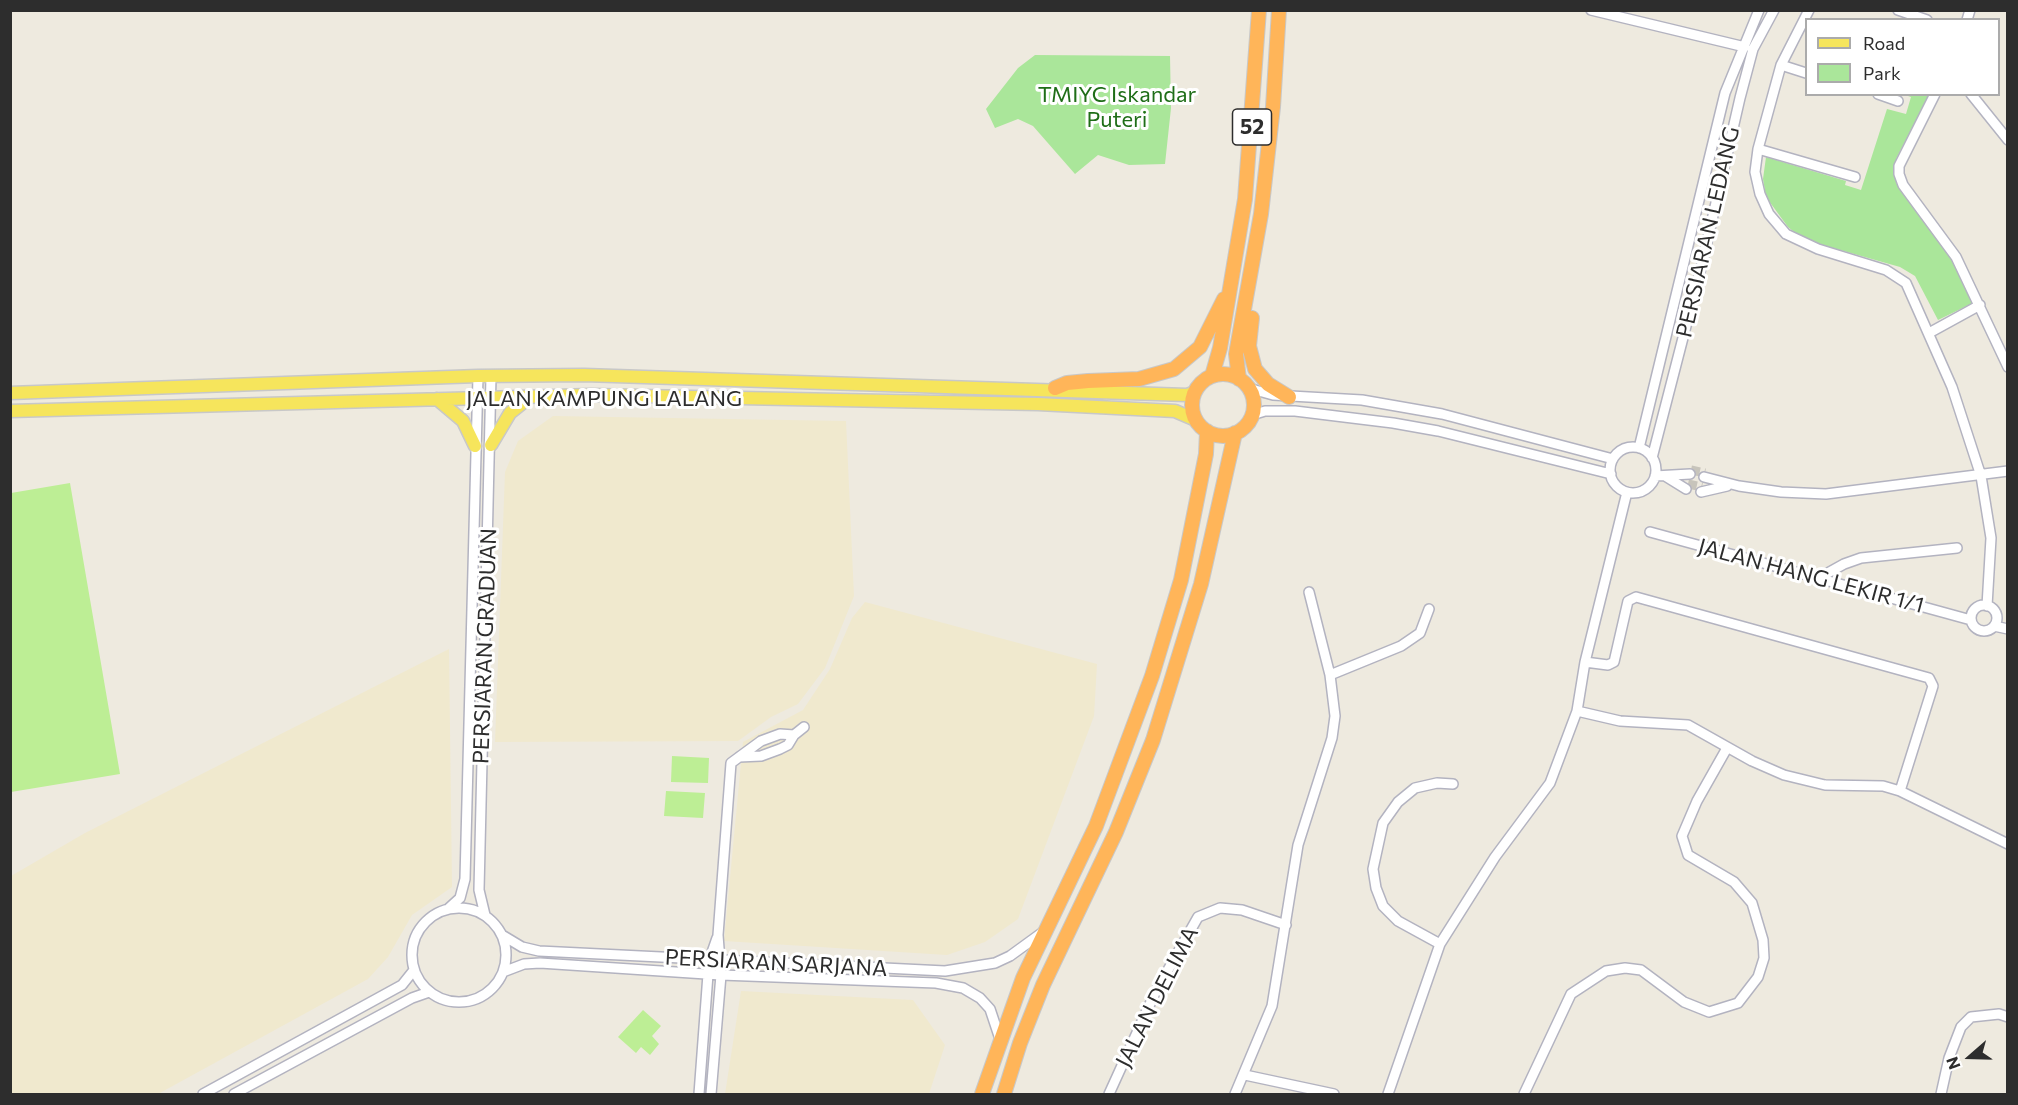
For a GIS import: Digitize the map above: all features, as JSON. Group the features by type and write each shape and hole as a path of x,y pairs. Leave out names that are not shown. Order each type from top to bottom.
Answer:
{"highway":[{"name":"52","path":"1212,376 1219,355 1231,290 1250,154 1258,10"},
{"name":"52","path":"1243,383 1236,354 1268,156 1279,10"},
{"path":"1250,277 1254,305 1249,340 1252,363 1263,380 1289,397"},
{"path":"1055,388 1067,383 1139,379 1174,369 1200,347 1231,290"},
{"path":"1223,374 1243,383 1253,402 1252,415 1245,426 1235,433 1222,436 1207,431 1196,420 1192,408 1195,392 1200,384 1212,376 1223,374"},
{"path":"982,1095 1023,978 1096,826 1152,676 1180,579 1206,453 1207,431"},
{"path":"1004,1095 1020,1043 1043,986 1116,832 1153,740 1202,584 1235,433"}],"main road":[{"name":"JALAN KAMPUNG LALANG","path":"10,393 478,376 584,375 1055,388 1187,395 1195,392"},
{"name":"JALAN KAMPUNG LALANG","path":"10,411 531,396 1038,404 1175,411 1196,420"},
{"path":"491,445 510,413 531,396"},
{"path":"437,399 463,421 475,446"}],"street":[{"path":"1591,10 1753,49"},
{"name":"PERSIARAN LEDANG","path":"1639,448 1725,93 1759,10"},
{"name":"PERSIARAN LEDANG","path":"1652,458 1701,268 1753,49 1774,10"},
{"name":"PERSIARAN LEDANG","path":"1809,10 1781,65 1758,149 1755,172 1760,194 1769,214 1786,234 1805,244 1897,275 1906,283 1952,387 1981,476 1991,538 1987,606"},
{"path":"1898,10 1921,18"},
{"path":"1781,65 1805,73"},
{"path":"1884,96 1898,101"},
{"path":"1934,96 1899,166 1899,174 1903,185 1956,257 2007,367"},
{"path":"1973,96 2007,140"},
{"path":"1758,149 1855,177"},
{"path":"1929,333 1980,305"},
{"name":"PERSIARAN GRADUAN","path":"449,908 460,898 465,879 478,376"},
{"name":"PERSIARAN GRADUAN","path":"484,915 479,890 491,376"},
{"path":"1243,383 1263,394 1362,400 1433,412 1613,459"},
{"path":"1252,415 1264,411 1295,411 1393,423 1438,431 1611,474"},
{"path":"1660,476 1652,458 1639,448 1624,449 1613,459 1611,474 1616,485 1626,492 1644,490 1660,476 1689,479 1660,476"},
{"path":"475,467 490,468"},
{"path":"1730,485 1703,482 1781,492 1826,494 2007,471"},
{"path":"1388,1095 1440,944 1495,857 1550,783 1577,711 1585,662 1626,492"},
{"name":"JALAN HANG LEKIR 1/1","path":"1650,532 1971,620"},
{"path":"1817,579 1844,564 1861,558 1958,548"},
{"path":"1235,1095 1272,1006 1298,845 1332,738 1335,716 1330,675 1309,592"},
{"path":"1585,662 1608,665 1614,662 1628,601 1633,596 1929,678 1933,686 1900,791"},
{"path":"1994,626 1995,614 1987,606 1975,609 1971,620 1979,630 1987,630 1994,626 2007,629"},
{"path":"1330,675 1401,646 1420,633 1429,609"},
{"path":"1577,711 1620,722 1688,725 1710,735 1727,748 1784,775 1825,785 1883,786 1900,791 2007,844"},
{"path":"737,757 761,756 780,749 804,727"},
{"path":"711,1095 722,962 718,935 731,763 737,757 776,735 794,735"},
{"path":"1524,1095 1571,994 1606,971 1625,968 1641,970 1684,1002 1709,1012 1738,1003 1758,978 1764,958 1763,940 1752,903 1734,882 1688,855 1682,836 1696,801 1727,748"},
{"path":"1440,944 1398,921 1383,906 1376,888 1373,869 1383,823 1398,802 1415,788 1437,783 1453,784"},
{"path":"449,908 474,910 484,915 502,935 506,960 503,972 496,985 485,995 471,1001 457,1003 442,1000 429,992 414,970 411,959 415,936 429,918 449,908"},
{"name":"JALAN DELIMA","path":"1108,1095 1155,993 1191,925 1198,917 1220,908 1242,910 1286,925"},
{"name":"PERSIARAN SARJANA","path":"502,935 522,946 539,951 722,962 956,970 1003,959 1045,931"},
{"path":"699,1095 709,961 718,935"},
{"name":"PERSIARAN SARJANA","path":"503,972 524,964 540,963 721,975 954,986 969,991 988,1005 1000,1039"},
{"path":"203,1095 402,985 414,970"},
{"path":"234,1095 412,998 429,992"},
{"path":"1941,1095 1949,1058 1961,1027 1971,1017 1999,1014 2007,1017"},
{"path":"1245,1075 1334,1095"}],"shaded area":[{"path":"553,416 846,421 854,596 825,668 798,704 771,717 738,741 495,742 505,472 518,441"},
{"path":"865,602 1097,664 1094,716 1018,919 985,942 947,955 724,941 743,742 803,710 830,669 852,618"},
{"path":"449,649 452,887 412,915 388,957 368,979 158,1094 11,1094 11,876 85,833"},
{"path":"741,991 913,1000 945,1045 929,1094 725,1094"}],"green space":[{"name":"TMIYC Iskandar Puteri","path":"1035,55 1170,56 1171,108 1165,164 1129,165 1098,155 1075,174 1033,126 1018,119 995,128 986,109 1018,68"},
{"path":"1908,96 1928,96 1896,159 1896,183 1947,250 1975,302 1938,320 1915,276 1900,267 1799,236 1788,227 1766,197 1763,179 1766,157 1846,181 1845,185 1861,190 1887,109 1906,114 1911,97"},
{"path":"70,483 120,774 11,792 11,493"},
{"path":"672,756 709,758 708,783 671,782"},
{"path":"666,791 705,793 703,818 664,816"},
{"path":"643,1010 661,1026 652,1036 659,1044 650,1055 641,1047 636,1053 618,1037"}],"tunnel":[{"path":"1691,470 1705,473"},
{"path":"1688,484 1702,487"}]}
